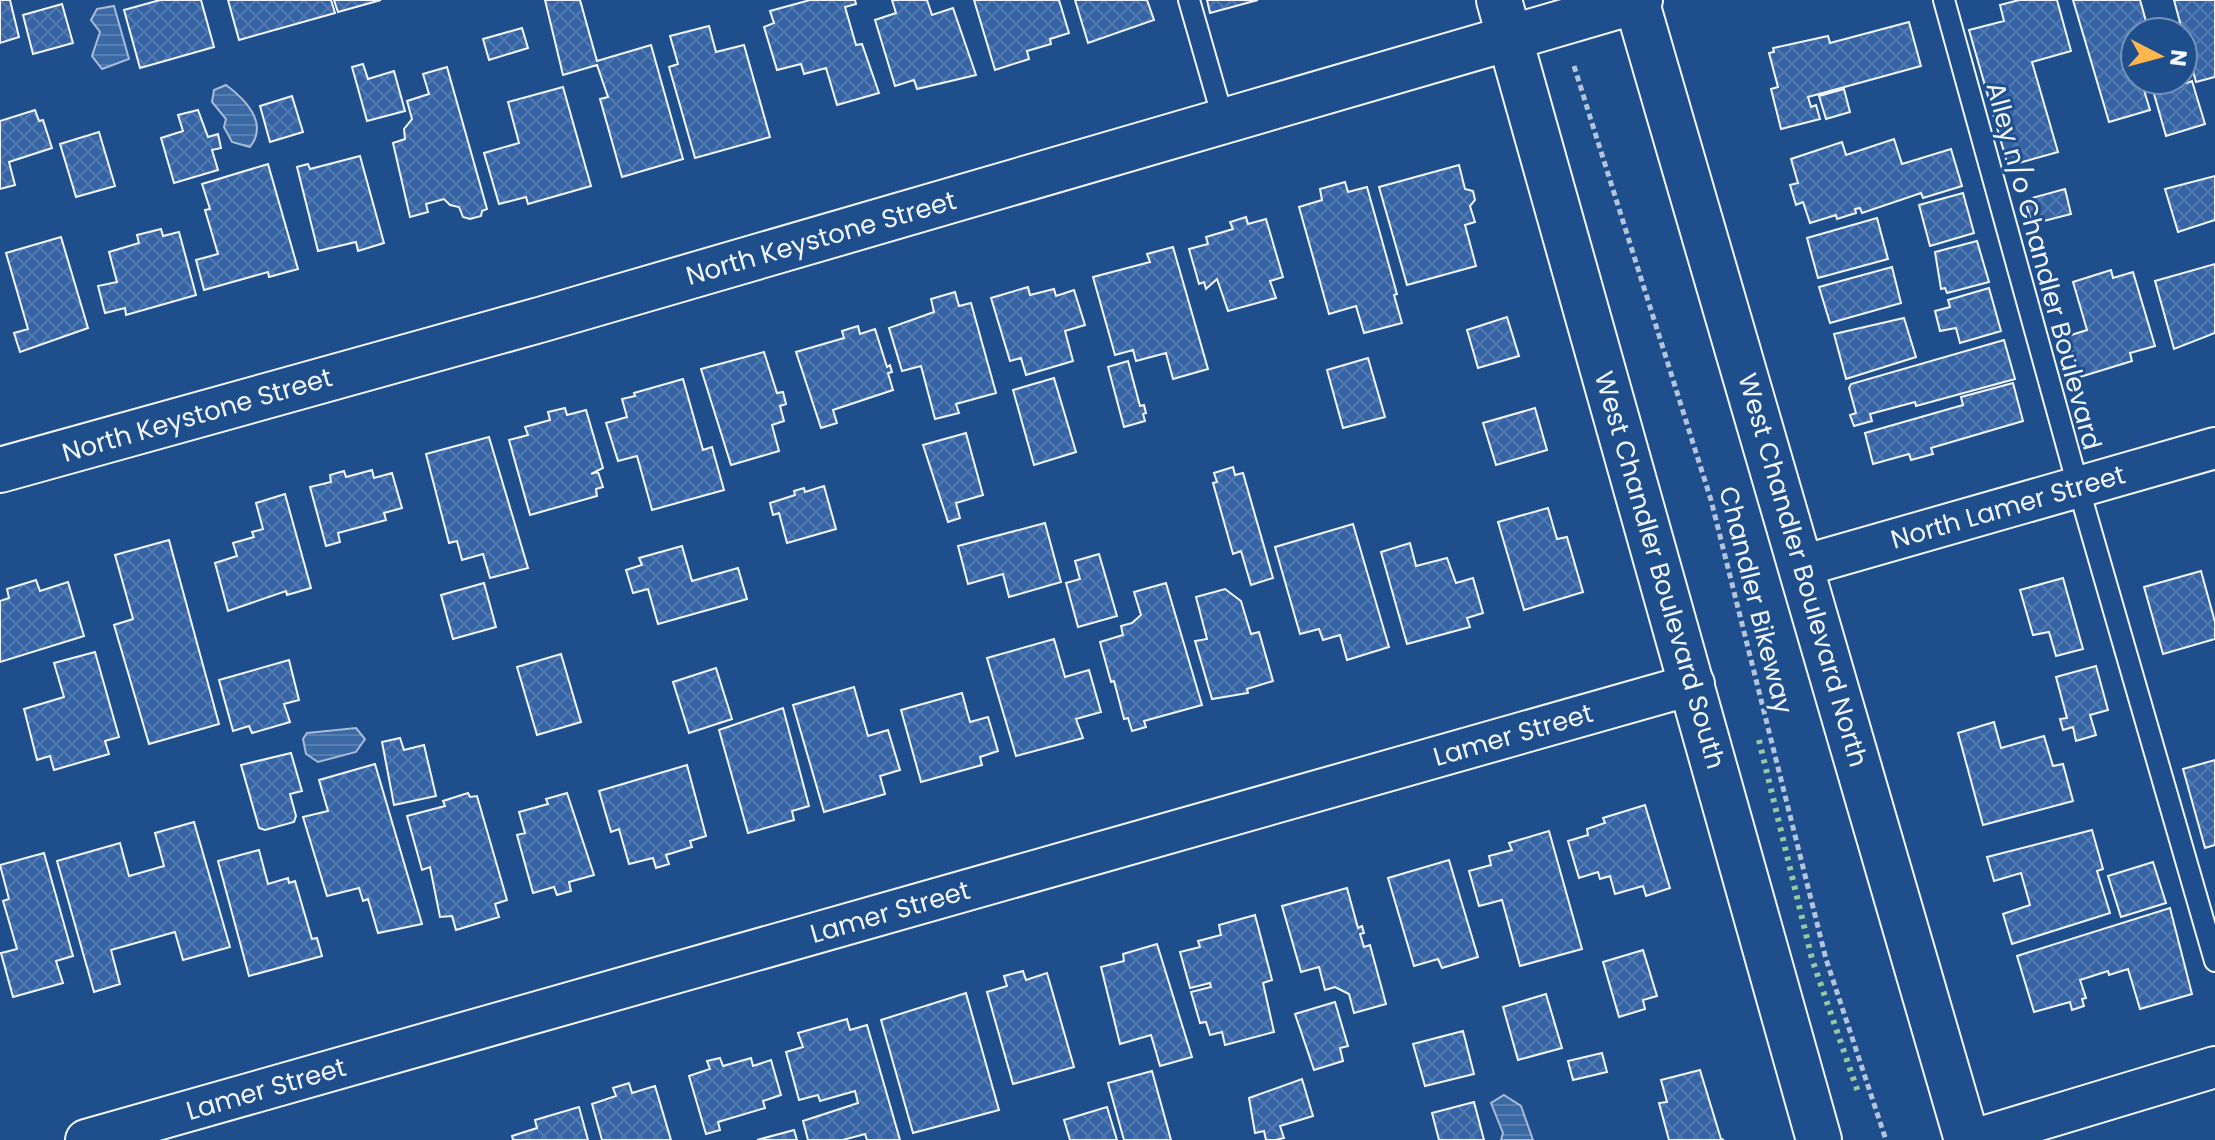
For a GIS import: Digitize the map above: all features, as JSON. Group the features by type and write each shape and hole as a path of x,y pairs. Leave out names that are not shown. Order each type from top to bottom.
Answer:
{"main road":[{"name":"North Keystone Street","path":"0,470 543,319 1224,122 1505,18 1638,0"},
{"name":"West Chandler Boulevard North","path":"1638,0 1970,1140"},
{"name":"West Chandler Boulevard South","path":"1505,18 1694,684 1819,1140"}],"street":[{"name":"North Lamer Street","path":"1802,566 2215,448"},
{"name":"Lamer Street","path":"86,1140 1694,684"},
{"path":"1970,1140 2215,1067"}],"lane":[{"path":"1189,0 1224,122"},
{"name":"Alley n/o Chandler Boulevard","path":"1944,0 2078,486 2215,961"}],"path":[{"name":"Chandler Bikeway","path":"1576,73 1711,500 1826,959 1886,1140"}],"water":[{"path":"114,6 129,59 102,69 92,56 100,32 91,20 97,9"},
{"path":"226,85 247,104 256,121 255,138 250,147 232,142 224,127 226,119 212,102 214,90"},
{"path":"356,728 365,739 356,752 318,762 306,754 303,739 307,733"},
{"path":"1504,1095 1521,1106 1533,1140 1501,1140 1503,1133 1491,1103"}],"building":[{"path":"0,0 10,0 19,37 0,43"},
{"path":"160,0 201,0 214,47 140,68 124,10"},
{"path":"228,0 331,0 335,13 239,40"},
{"path":"334,0 381,0 338,12"},
{"path":"545,0 580,0 597,61 651,45 683,159 622,177 600,99 608,97 597,65 563,75"},
{"path":"810,0 855,0 856,4 845,7 856,45 862,44 879,93 837,105 826,68 804,74 801,64 777,70 764,27 774,23 770,11"},
{"path":"892,0 927,0 932,15 953,8 976,75 917,89 914,80 895,86 875,20 896,13"},
{"path":"974,0 1059,0 1069,33 1050,39 1051,44 1027,51 1029,59 995,70"},
{"path":"1075,0 1147,0 1154,20 1088,43"},
{"path":"1207,0 1258,0 1210,13"},
{"path":"2019,0 2057,0 2071,51 2032,62 2058,152 2008,166 1969,30 2004,21 2000,5"},
{"path":"2073,0 2140,0 2144,16 2119,16 2119,96 2146,96 2150,110 2109,122"},
{"path":"2174,0 2215,0 2215,77 2199,81 2199,16 2178,16"},
{"path":"62,4 73,43 33,54 23,15"},
{"path":"1909,22 1921,66 1808,97 1811,107 1816,105 1820,119 1781,129 1771,89 1778,87 1769,53 1774,52 1773,48 1828,36 1830,43"},
{"path":"709,26 716,52 744,45 770,137 695,158 669,67 678,64 670,36"},
{"path":"522,28 528,48 489,60 483,39"},
{"path":"363,64 368,79 394,71 405,111 367,121 352,67"},
{"path":"447,67 487,209 482,211 481,216 470,219 463,217 459,207 450,205 444,199 426,204 428,212 410,217 393,143 405,139 404,129 412,119 407,101 429,94 423,74"},
{"path":"563,87 591,186 528,204 526,197 499,204 484,153 519,143 508,102"},
{"path":"1844,89 1850,112 1826,119 1819,96"},
{"path":"292,96 303,132 270,142 260,106"},
{"path":"2155,96 2197,96 2205,124 2166,136"},
{"path":"35,110 39,121 43,120 52,148 9,162 15,185 0,189 0,121"},
{"path":"198,110 208,137 218,134 221,148 212,150 218,170 174,183 161,138 183,131 178,115"},
{"path":"99,132 115,186 76,197 60,144"},
{"path":"1894,139 1902,164 1951,149 1962,186 1923,198 1921,193 1862,213 1860,208 1855,209 1856,213 1837,219 1836,215 1810,223 1803,202 1796,205 1790,185 1798,183 1791,159 1842,142 1846,155"},
{"path":"360,156 384,243 358,251 356,242 318,251 297,167 308,164 310,169"},
{"path":"268,164 298,269 269,277 268,272 204,290 196,260 218,254 205,210 210,209 202,184"},
{"path":"1459,165 1465,189 1473,191 1475,200 1470,206 1475,222 1465,225 1476,266 1407,285 1379,187"},
{"path":"2215,176 2215,220 2178,232 2165,189"},
{"path":"1345,182 1348,192 1367,187 1402,323 1364,333 1356,306 1329,314 1299,207 1322,200 1320,189"},
{"path":"2065,189 2071,214 2032,224 2025,200"},
{"path":"1963,193 1974,233 1930,246 1919,205"},
{"path":"1246,217 1248,224 1266,219 1283,277 1270,281 1276,298 1228,311 1217,279 1206,289 1204,282 1199,284 1189,249 1208,244 1206,237 1233,229 1230,222"},
{"path":"1877,218 1888,259 1818,278 1807,238"},
{"path":"161,229 163,236 179,232 196,295 126,315 125,308 105,313 98,286 117,282 109,252 139,243 137,235"},
{"path":"61,237 88,328 20,352 14,333 28,329 6,253"},
{"path":"1977,241 1989,282 1947,293 1945,288 1941,289 1935,252"},
{"path":"1173,247 1208,369 1173,379 1166,353 1136,361 1133,350 1115,355 1093,277 1150,262 1147,254"},
{"path":"2215,264 2215,333 2174,349 2155,281"},
{"path":"1892,267 1901,303 1830,323 1819,287"},
{"path":"2111,270 2113,278 2133,272 2155,346 2130,353 2132,361 2080,377 2068,336 2087,330 2073,282"},
{"path":"1028,287 1030,295 1054,289 1056,296 1074,290 1085,325 1065,331 1073,361 1026,375 1021,358 1010,361 991,298"},
{"path":"1989,288 2001,331 1960,343 1956,328 1940,331 1935,311 1950,307 1948,300"},
{"path":"955,292 959,306 971,303 996,393 956,404 959,413 935,419 921,366 902,371 889,328 934,312 931,299"},
{"path":"1507,317 1519,356 1478,368 1467,330"},
{"path":"1904,318 1916,357 1846,379 1834,334"},
{"path":"858,326 860,334 875,329 887,367 890,365 892,372 888,373 893,390 833,410 837,423 821,428 796,352 844,338 842,331"},
{"path":"2004,340 2015,379 1916,406 1915,402 1870,414 1872,421 1854,426 1850,415 1856,413 1849,388 1851,384"},
{"path":"764,352 777,393 783,392 786,404 780,406 784,421 772,425 779,451 731,465 701,369"},
{"path":"1368,358 1385,417 1343,428 1327,370"},
{"path":"1128,361 1140,406 1144,405 1146,413 1143,414 1145,421 1124,427 1108,367"},
{"path":"1054,378 1076,452 1034,465 1013,390"},
{"path":"683,379 703,450 712,447 724,490 652,510 637,456 618,461 606,423 627,417 622,399"},
{"path":"2013,383 2023,421 1931,448 1933,454 1911,460 1909,454 1873,464 1865,433 1963,405 1961,397"},
{"path":"565,408 567,415 586,410 603,468 591,474 598,472 603,487 596,489 597,496 530,515 509,440 528,435 525,427 550,420 548,412"},
{"path":"1535,408 1547,450 1496,465 1483,423"},
{"path":"966,433 983,495 956,503 960,518 948,522 923,445"},
{"path":"489,437 528,568 490,578 483,554 462,560 457,541 449,543 426,454"},
{"path":"1233,467 1235,475 1243,473 1273,578 1251,585 1241,551 1233,554 1213,483 1217,482 1214,473"},
{"path":"372,470 374,478 392,473 402,508 384,513 386,520 338,533 340,542 326,546 310,487 331,482 330,475 344,471 346,477"},
{"path":"824,486 836,529 787,543 779,513 773,515 770,503 795,495 794,491 804,488 805,492"},
{"path":"285,494 311,588 287,595 286,591 228,611 215,563 237,556 233,543 254,537 252,532 263,529 256,503"},
{"path":"1548,508 1557,539 1567,537 1583,592 1524,610 1498,522"},
{"path":"1045,523 1061,582 1009,597 1003,574 968,584 958,546"},
{"path":"1353,524 1389,647 1347,660 1340,635 1323,640 1319,629 1300,634 1275,547"},
{"path":"169,540 219,724 149,744 114,625 133,619 115,555"},
{"path":"1410,543 1416,566 1447,558 1456,583 1473,578 1483,613 1467,618 1470,627 1407,644 1381,552"},
{"path":"682,546 692,581 738,568 747,599 658,624 648,589 633,593 626,570 642,565 639,558"},
{"path":"1099,554 1117,616 1078,627 1066,583 1080,579 1075,561"},
{"path":"2201,571 2215,622 2215,639 2163,654 2144,587"},
{"path":"2063,578 2083,649 2056,656 2049,632 2033,635 2020,590"},
{"path":"36,580 40,591 68,582 84,636 0,662 0,601 9,598 7,589"},
{"path":"484,583 496,627 453,639 441,595"},
{"path":"1166,583 1202,705 1144,721 1146,727 1132,731 1128,718 1124,719 1100,642 1123,635 1121,626 1132,623 1141,615 1134,592"},
{"path":"1225,589 1241,601 1251,634 1259,632 1273,681 1247,689 1248,693 1212,699 1195,641 1207,639 1196,597"},
{"path":"1054,639 1065,677 1089,670 1101,712 1076,719 1083,738 1016,756 987,658"},
{"path":"95,652 119,737 105,741 109,754 54,770 50,756 37,760 24,709 64,697 54,663"},
{"path":"561,654 581,722 537,735 517,667"},
{"path":"289,660 299,700 284,704 290,722 252,733 249,726 233,731 219,680"},
{"path":"2096,666 2108,710 2090,715 2096,735 2076,741 2073,727 2063,730 2060,719 2067,718 2056,677"},
{"path":"716,668 732,719 689,733 673,682"},
{"path":"854,687 868,736 888,730 900,770 880,776 885,794 824,812 793,705"},
{"path":"962,693 970,722 988,717 998,751 980,757 982,765 921,782 901,710"},
{"path":"783,708 809,806 792,811 794,820 748,833 719,730"},
{"path":"1994,722 2001,748 2044,736 2053,766 2063,764 2073,801 1983,825 1958,733"},
{"path":"400,738 404,750 424,745 436,796 394,805 382,742"},
{"path":"291,753 302,791 290,794 296,816 294,822 265,830 259,828 241,765"},
{"path":"2215,760 2215,845 2205,848 2183,769"},
{"path":"375,764 422,924 378,933 368,899 363,901 359,888 327,896 303,817 328,811 319,780"},
{"path":"687,765 706,836 690,841 692,847 666,855 669,864 656,868 653,858 629,864 619,829 611,832 599,791"},
{"path":"468,793 470,797 477,796 507,900 495,904 499,917 456,930 452,916 440,917 430,867 422,870 407,816 445,806 443,801"},
{"path":"567,793 594,875 569,882 571,891 557,895 554,887 533,893 517,835 525,833 519,812 548,804 546,799"},
{"path":"1645,805 1670,888 1646,896 1643,886 1615,894 1610,876 1600,879 1598,872 1579,878 1568,841 1588,835 1587,829 1605,823 1603,818"},
{"path":"194,822 230,947 183,960 175,932 111,950 120,984 94,992 57,861 120,843 129,876 164,866 155,833"},
{"path":"2092,830 2103,869 2097,871 2110,913 2012,944 2003,914 2030,905 2021,873 1994,881 1987,857"},
{"path":"1549,831 1582,949 1520,966 1502,900 1479,906 1469,871 1491,865 1489,856 1512,850 1509,843"},
{"path":"259,850 268,884 288,878 289,883 295,881 312,939 317,938 322,956 249,976 218,861"},
{"path":"44,853 73,956 56,961 63,983 13,997 1,953 17,949 3,901 9,899 0,865"},
{"path":"1449,860 1478,957 1442,968 1438,959 1414,966 1388,878"},
{"path":"2153,862 2166,903 2121,917 2108,876"},
{"path":"1347,888 1358,928 1362,926 1364,933 1360,934 1364,947 1370,945 1386,1004 1354,1013 1349,994 1335,987 1325,990 1319,967 1301,972 1282,906"},
{"path":"2170,908 2192,994 2140,1009 2128,969 2109,975 2108,971 2080,980 2086,998 2082,999 2084,1006 2072,1010 2070,1002 2034,1012 2017,956"},
{"path":"1255,915 1272,980 1263,983 1274,1032 1225,1045 1222,1032 1210,1035 1206,1022 1200,1023 1191,992 1211,987 1210,983 1190,988 1180,952 1200,947 1198,941 1221,935 1219,925"},
{"path":"1157,944 1192,1057 1160,1066 1151,1035 1120,1044 1101,967 1124,961 1123,954"},
{"path":"1643,950 1657,996 1643,1000 1645,1009 1619,1017 1603,962"},
{"path":"1023,971 1026,980 1047,973 1074,1067 1013,1084 987,992 1007,986 1004,976"},
{"path":"966,993 999,1110 913,1133 881,1020"},
{"path":"1546,994 1562,1048 1518,1060 1503,1007"},
{"path":"1335,1002 1348,1046 1340,1048 1343,1061 1314,1070 1295,1014"},
{"path":"847,1019 850,1030 867,1025 900,1140 867,1140 865,1134 843,1140 808,1140 803,1121 858,1103 855,1091 820,1101 818,1095 799,1100 786,1052 803,1047 798,1033"},
{"path":"1463,1031 1474,1074 1425,1086 1413,1044"},
{"path":"1602,1053 1607,1072 1573,1080 1568,1061"},
{"path":"720,1058 723,1066 751,1058 753,1066 771,1060 781,1095 763,1101 765,1108 718,1122 720,1130 706,1134 689,1076 710,1069 707,1061"},
{"path":"1700,1070 1721,1139 1724,1140 1669,1140 1659,1103 1667,1102 1661,1080"},
{"path":"1152,1071 1171,1140 1124,1140 1108,1083"},
{"path":"1302,1079 1313,1116 1280,1126 1284,1138 1266,1140 1264,1131 1255,1133 1249,1098"},
{"path":"629,1083 632,1093 655,1086 671,1140 602,1140 592,1104 616,1096 613,1088"},
{"path":"1474,1102 1484,1140 1439,1140 1432,1113"},
{"path":"579,1107 588,1140 513,1140 512,1136 537,1128 535,1120"},
{"path":"1107,1107 1117,1140 1070,1140 1064,1120"},
{"path":"794,1130 797,1140 757,1140"}],"hedge":[{"path":"1759,740 1812,959 1859,1095"}]}
